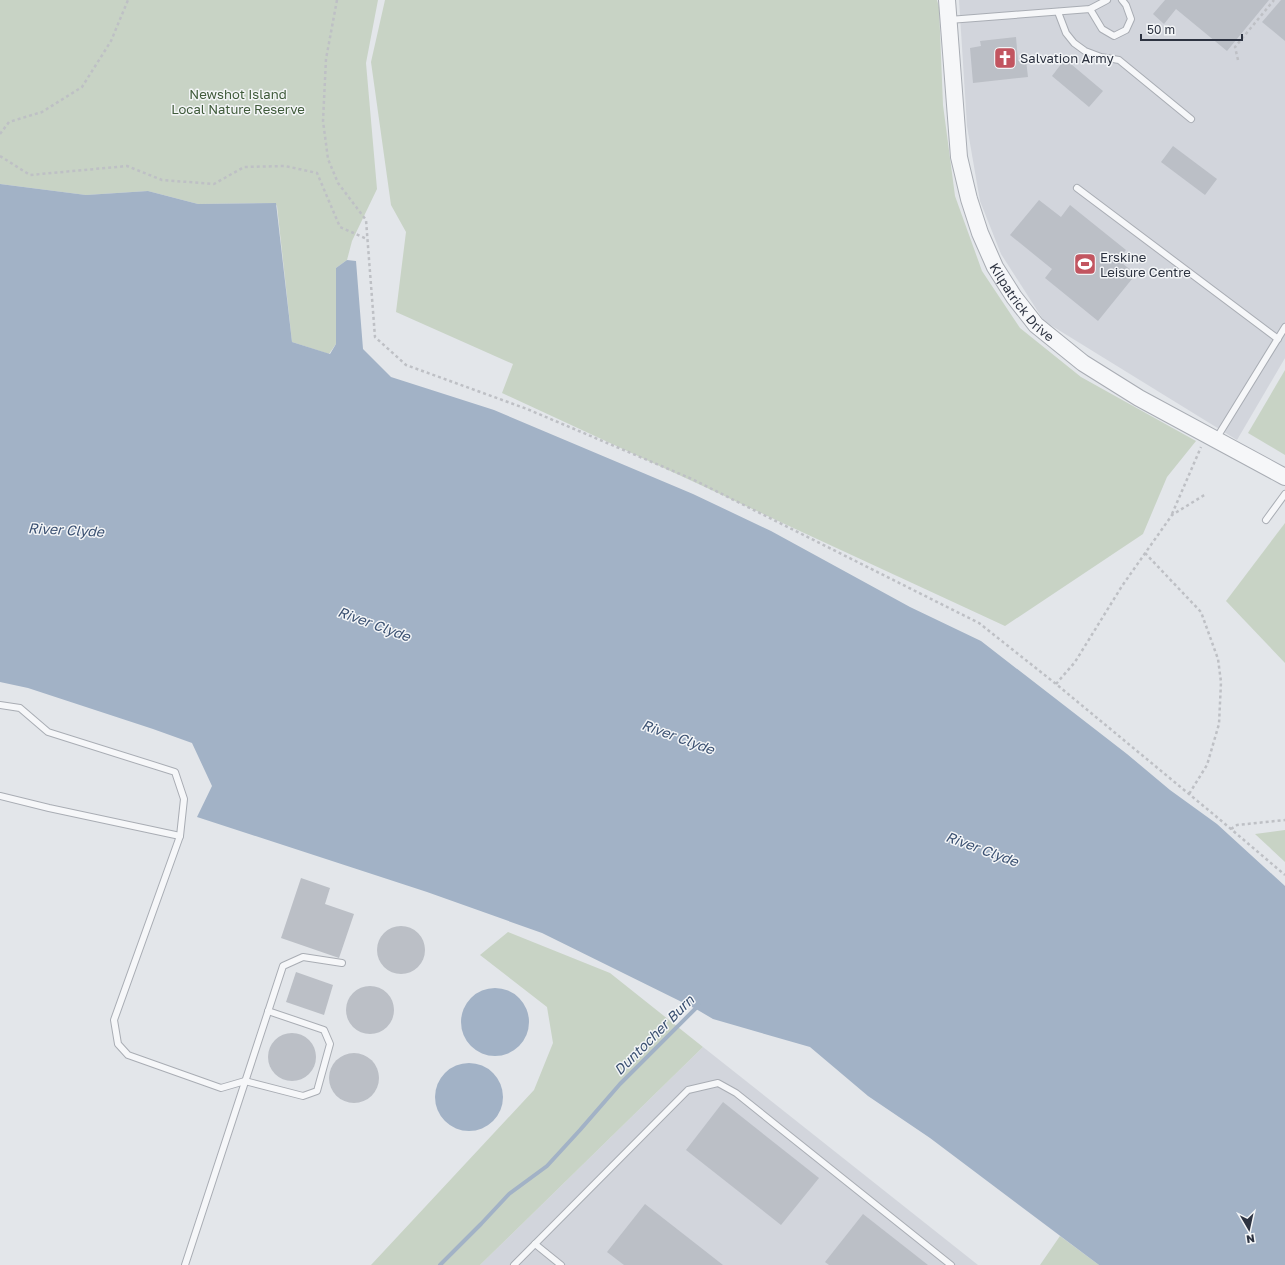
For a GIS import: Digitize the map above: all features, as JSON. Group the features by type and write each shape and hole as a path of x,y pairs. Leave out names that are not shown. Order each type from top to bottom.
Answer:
{"street":[{"name":"Kilpatrick Drive","path":"947,0 959,157 969,199 980,233 995,267 1014,297 1036,325 1083,363 1139,398 1285,477"}],"lane":[{"path":"948,20 1090,9 1107,0"},
{"path":"1090,9 1102,29 1114,36 1126,30 1131,19 1126,5 1122,0"},
{"path":"1058,12 1066,33 1074,43 1085,51 1101,57 1119,60 1191,119"},
{"path":"1077,188 1278,339"},
{"path":"1212,437 1285,327"},
{"path":"1266,520 1285,494"},
{"path":"0,705 20,708 48,732 175,772 184,799 180,836 114,1020 118,1044 128,1056 221,1088 245,1081 303,1096 317,1091 330,1044 324,1030 268,1011"},
{"path":"0,796 180,836"},
{"path":"185,1265 283,966 303,957 342,963"},
{"path":"514,1265 688,1090 718,1083 736,1093 951,1265"},
{"path":"535,1244 561,1265"}],"path":[{"path":"0,134 10,122 42,112 82,87 111,41 128,0"},
{"path":"337,0 326,59 322,120 328,159 338,183 366,220 375,337 406,365 527,409 692,479 979,624 1056,684 1285,875"},
{"path":"1238,60 1235,47 1274,0"},
{"path":"0,156 30,175 127,166 162,180 214,184 244,168 285,166 317,173 340,228 367,239"},
{"path":"1056,684 1075,662 1122,586 1172,516 1196,457 1212,437"},
{"path":"1172,516 1206,494"},
{"path":"1146,553 1201,612 1218,659 1221,682 1219,724 1207,765 1189,794"},
{"path":"1231,829 1237,825 1285,820"}],"shaded area":[{"path":"959,0 1285,0 1285,358 1237,440 1044,321 1001,254 980,201 967,126"},
{"path":"703,1047 978,1265 480,1265"}],"green space":[{"name":"Newshot Island Local Nature Reserve","path":"0,0 378,0 366,63 377,189 352,241 347,260 336,268 336,344 329,354 292,342 277,206 275,203 198,204 148,191 86,195 0,184"},
{"path":"385,0 937,0 939,7 943,105 955,196 982,271 1020,328 1081,377 1196,441 1167,477 1143,534 1005,626 502,393 513,364 396,312 406,232 391,205 371,62"},
{"path":"1285,370 1285,455 1248,433"},
{"path":"1285,523 1285,663 1226,601"},
{"path":"1285,830 1285,862 1255,834"},
{"path":"508,932 610,973 703,1047 480,1265 371,1265 534,1090 553,1043 547,1007 480,955"},
{"path":"1060,1236 1099,1265 1040,1265"}],"water":[{"name":"River Clyde","path":"0,184 86,195 148,191 198,204 276,203 292,342 330,354 336,344 336,268 347,260 356,261 363,349 391,377 494,410 693,494 771,531 910,607 981,641 1127,754 1170,790 1217,824 1285,886 1285,1265 1099,1265 930,1138 868,1096 810,1047 713,1019 696,1009 542,933 427,892 197,817 212,786 192,743 28,688 0,682"},
{"path":"488,988 502,988 514,993 524,1003 529,1015 529,1029 524,1041 514,1051 502,1056 488,1056 476,1051 466,1041 461,1029 461,1015 466,1003 476,993"},
{"path":"462,1063 476,1063 488,1068 498,1078 503,1090 503,1104 498,1116 488,1126 476,1131 462,1131 450,1126 440,1116 435,1104 435,1090 440,1078 450,1068"}],"building":[{"path":"1165,0 1269,0 1227,51 1176,9 1164,24 1153,14"},
{"path":"1281,0 1285,0 1285,41 1262,22"},
{"path":"1016,37 1018,61 1026,60 1028,77 973,83 970,48 981,46 980,41"},
{"path":"1065,59 1103,91 1089,107 1052,76"},
{"path":"1173,146 1217,179 1205,195 1161,162"},
{"name":"Erskine Leisure Centre","path":"1039,200 1061,217 1070,205 1126,250 1118,260 1136,274 1098,321 1045,278 1052,269 1010,235"},
{"path":"301,878 330,888 325,904 354,914 339,958 281,938"},
{"path":"401,926 410,928 418,933 423,941 425,950 423,959 418,967 410,972 401,974 392,972 384,967 379,959 377,950 379,941 384,933 392,928"},
{"path":"296,972 333,985 324,1015 286,1002"},
{"path":"370,986 379,988 387,993 392,1001 394,1010 392,1019 387,1027 379,1032 370,1034 361,1032 353,1027 348,1019 346,1010 348,1001 353,993 361,988"},
{"path":"287,1033 297,1033 306,1037 312,1043 315,1048 315,1066 306,1077 297,1081 287,1081 278,1077 272,1071 268,1062 268,1052 272,1043 278,1037"},
{"path":"349,1053 359,1053 372,1060 379,1073 379,1083 372,1096 359,1103 349,1103 340,1099 333,1092 329,1083 329,1073 333,1064 340,1057"},
{"path":"723,1102 819,1178 781,1225 686,1150"},
{"path":"645,1204 723,1265 624,1265 607,1252"},
{"path":"863,1214 928,1265 829,1265 825,1262"}],"waterway":[{"name":"Duntocher Burn","path":"440,1265 509,1194 547,1166 620,1084 699,1005"}],"place":[{"name":"Salvation Army","path":"1005,58"},
{"name":"Erskine Leisure Centre","path":"1085,264"}]}
